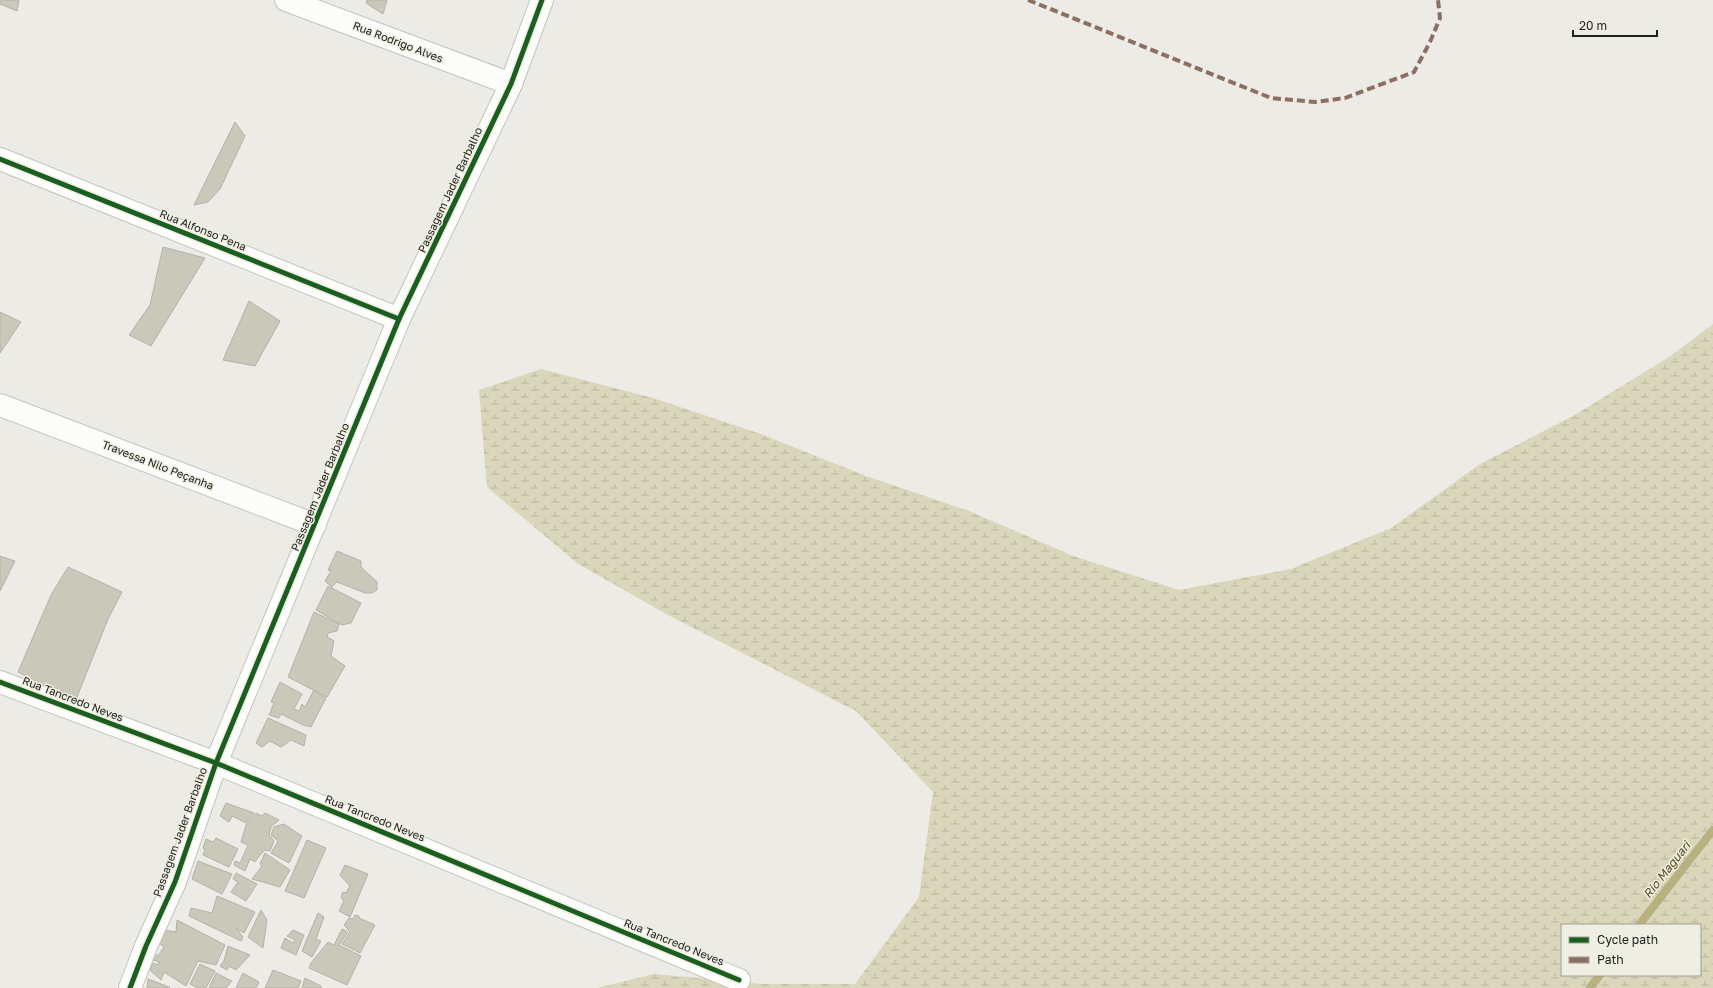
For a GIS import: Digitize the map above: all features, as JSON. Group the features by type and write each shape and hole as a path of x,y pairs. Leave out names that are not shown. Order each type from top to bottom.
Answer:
{"street":[{"name":"Rua Rodrigo Alves","path":"286,0 510,84"},
{"name":"Passagem Jader Barbalho","path":"130,988 146,946 175,882 216,763 399,319 510,84 542,0"},
{"name":"Rua Alfonso Pena","path":"0,159 399,319"},
{"name":"Travessa Nilo Peçanha","path":"0,405 315,525"},
{"name":"Rua Tancredo Neves","path":"0,682 216,763 739,980"}],"green space":[{"path":"1713,324 1713,988 597,988 654,974 762,984 855,984 919,897 933,792 856,711 666,614 577,563 487,487 479,390 541,369 653,398 761,434 866,476 969,511 1073,556 1179,590 1291,569 1391,528 1480,464 1575,415 1669,357"}],"building":[{"path":"0,0 19,0 17,11 0,4"},
{"path":"367,0 387,0 383,14 366,3"},
{"path":"235,122 245,136 220,189 208,202 194,205"},
{"path":"163,247 205,258 151,346 129,335 150,305"},
{"path":"249,301 280,321 255,366 223,360"},
{"path":"0,312 21,322 0,353"},
{"path":"337,551 361,561 361,567 377,582 377,590 372,593 365,593 337,582 332,587 325,581 331,571 328,570"},
{"path":"0,556 15,561 0,591"},
{"path":"68,567 122,592 108,619 75,702 18,672 51,595"},
{"path":"328,586 361,603 351,623 342,625 316,610"},
{"path":"314,612 339,624 337,631 328,633 327,637 334,641 331,656 345,666 327,697 288,677"},
{"path":"280,682 302,694 294,709 299,711 302,704 305,707 314,690 326,698 311,727 303,725 281,714 279,718 269,715 274,703 271,702"},
{"path":"268,718 306,735 304,746 291,740 281,747 270,741 262,747 256,743"},
{"path":"226,803 254,813 246,823 232,816 229,822 220,816"},
{"path":"256,813 262,816 265,813 279,820 271,827 269,835 274,841 270,851 265,850 255,862 250,859 245,871 234,865 235,861 240,863 248,845 241,842 246,825"},
{"path":"284,824 302,836 289,863 271,853 278,841 271,835 274,827"},
{"path":"216,838 238,849 229,867 203,855 205,850 203,848 206,839 213,842"},
{"path":"307,840 326,848 304,898 285,891"},
{"path":"265,853 290,870 280,887 252,879 262,866 260,864"},
{"path":"198,861 232,874 222,894 192,879"},
{"path":"345,865 368,874 350,917 339,911 344,901 341,897 343,892 346,893 350,886 340,875"},
{"path":"236,873 257,884 246,901 231,892 238,882 233,879"},
{"path":"217,896 255,912 244,933 236,928 243,937 241,941 189,916 191,908 212,913"},
{"path":"261,910 267,920 263,948 248,937"},
{"path":"318,913 324,917 316,939 321,941 312,957 302,951"},
{"path":"355,915 375,925 360,953 342,944 350,932 344,925 349,918 353,919"},
{"path":"177,920 225,945 216,965 198,961 186,986 164,972 161,980 150,970 153,963 158,965 159,962 151,959 153,953 158,956 164,947 158,942 164,930 176,932"},
{"path":"342,929 348,932 339,945 361,956 347,985 309,968 311,963 328,942 334,945"},
{"path":"293,930 304,935 296,955 281,948 285,938 293,943 295,940 287,936"},
{"path":"228,946 250,955 236,970 229,966 227,970 220,966 224,961"},
{"path":"200,964 215,971 206,988 198,988 190,984"},
{"path":"273,970 301,981 298,988 265,988"},
{"path":"216,973 232,981 226,988 209,988"},
{"path":"243,973 259,982 256,988 236,988"},
{"path":"305,978 321,986 321,988 302,988"},
{"path":"148,979 169,987 170,988 147,988"}],"waterway":[{"name":"Rio Maguari","path":"1640,924 1713,830"},
{"name":"Rio Maguari","path":"1590,988 1599,976"}],"marked path":[{"path":"1028,0 1271,98 1315,102 1345,98 1414,72 1430,42 1440,18 1438,0"}],"cycle path":[{"path":"130,988 146,946 175,882 216,763 399,319 511,84 542,0"},
{"path":"0,159 399,319"},
{"path":"0,682 216,763 739,980"}]}
